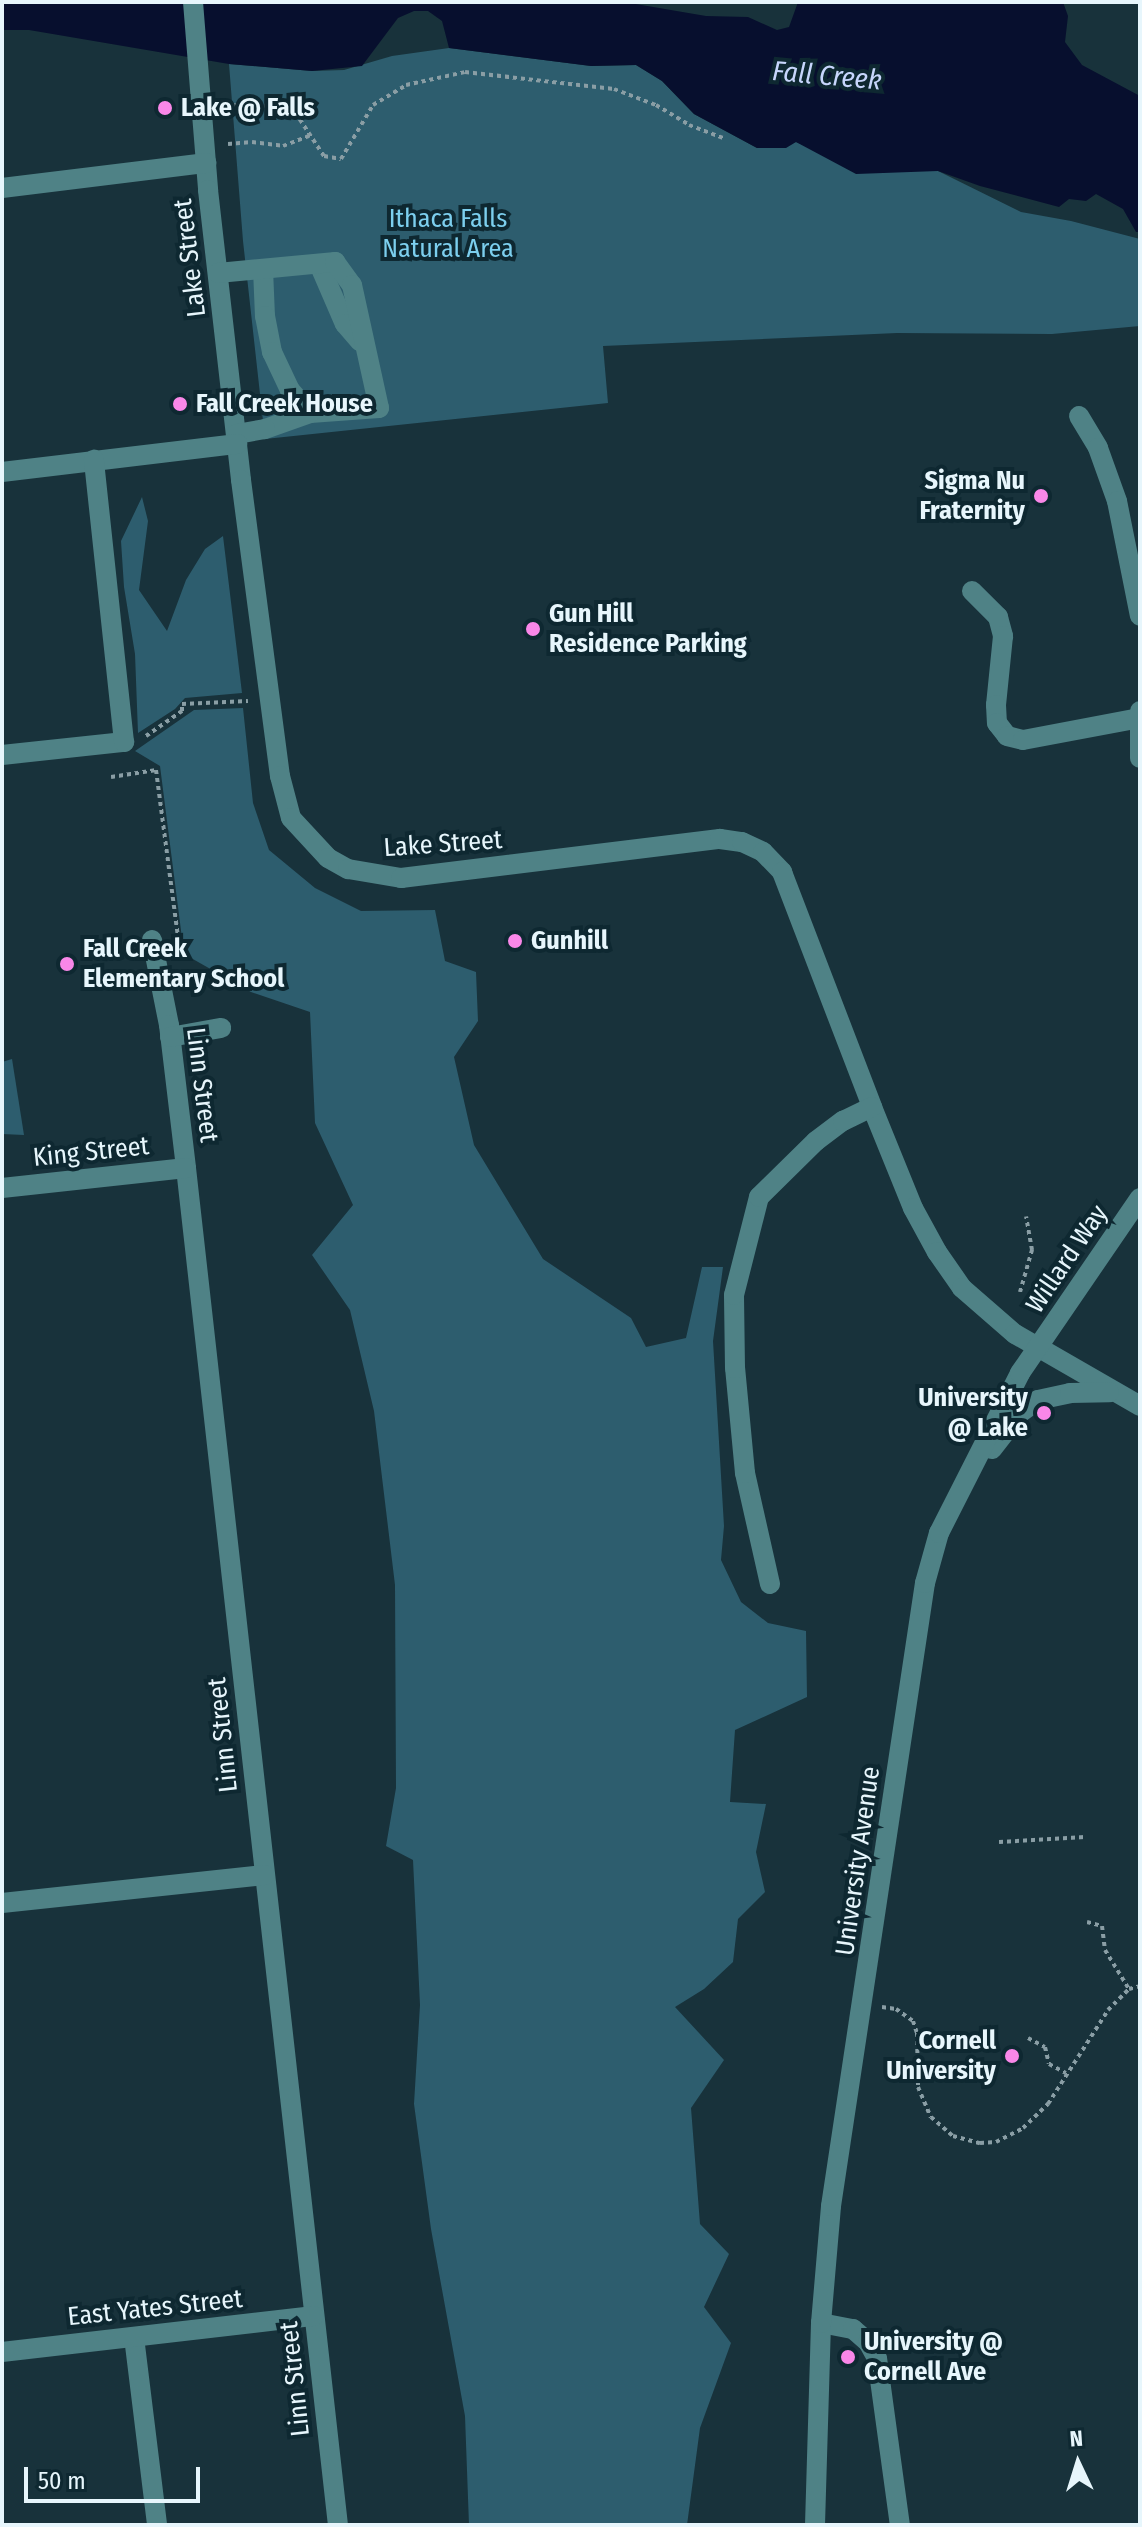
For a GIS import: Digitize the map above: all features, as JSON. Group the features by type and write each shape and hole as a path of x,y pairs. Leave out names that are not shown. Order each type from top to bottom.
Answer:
{"street":[{"name":"Lake Street","path":"193,2 206,163 236,439 280,776 291,818 304,836 328,858 348,869 401,878 720,839 752,847 782,872 913,1208 954,1276 988,1313 1037,1348"},
{"path":"2,188 206,163"},
{"path":"2,472 236,439 310,413 379,408 352,285 335,262 218,273"},
{"path":"263,269 265,316 272,352 290,390 310,413"},
{"path":"1079,416 1098,448 1117,501 1140,616"},
{"path":"2,755 124,742 94,460"},
{"path":"972,591 998,617 1003,636 996,705 997,723 1007,736 1023,740 1139,714 1140,758"},
{"name":"Linn Street","path":"152,940 170,1037 186,1168 338,2525"},
{"path":"170,1037 221,1028"},
{"path":"770,1584 745,1473 735,1368 734,1295 759,1197 816,1141 843,1121 872,1107"},
{"name":"King Street","path":"2,1188 186,1168"},
{"name":"Willard Way","path":"1037,1348 1140,1198"},
{"path":"1037,1348 1140,1406"},
{"name":"University Avenue","path":"815,2525 821,2323 831,2206 864,2004 925,1583 939,1533 1020,1373 1037,1348"},
{"path":"961,1490 1006,1429 1038,1400 1070,1393 1112,1392"},
{"path":"2,1903 265,1875"},
{"name":"East Yates Street","path":"2,2352 314,2316"},
{"path":"821,2323 853,2329 868,2342 877,2358 900,2525"},
{"path":"134,2337 157,2525"}],"path":[{"path":"224,105 291,106 324,156 341,159 373,105 406,85 465,72 614,89 656,105 689,125 725,139"},
{"path":"228,144 252,142 283,146 309,136"},
{"path":"151,733 182,711 182,704 248,701"},
{"path":"111,777 156,770 178,936 152,940"},
{"path":"1020,1292 1032,1250 1026,1217"},
{"path":"999,1842 1085,1837"},
{"path":"1087,1922 1102,1926 1105,1950 1129,1989"},
{"path":"864,2004 896,2009 913,2021 918,2087 923,2104 942,2129 965,2141 996,2142 1023,2128 1048,2104 1108,2010 1129,1989 1140,1986"},
{"path":"1028,2038 1045,2047 1049,2064 1066,2073"}],"green space":[{"name":"Ithaca Falls Natural Area","path":"449,48 591,66 636,65 662,81 694,114 757,148 796,142 815,150 914,170 938,171 1021,212 1140,239 1140,326 1052,334 897,333 603,346 608,403 265,439 243,241 229,64 312,71 344,70 392,56"},
{"path":"142,497 148,521 139,590 167,631 186,580 205,549 223,536 242,693 185,698 175,709 138,733 135,654 124,587 121,541"},
{"path":"243,708 253,803 269,850 315,888 361,911 435,910 445,961 476,972 478,1021 454,1057 474,1145 543,1259 631,1318 646,1347 686,1338 702,1267 723,1267 713,1341 724,1526 721,1560 741,1602 768,1623 806,1631 807,1697 735,1730 730,1802 766,1804 756,1852 765,1892 738,1919 733,1962 704,1989 675,2007 724,2060 691,2108 700,2224 729,2254 704,2307 731,2343 700,2428 687,2525 469,2525 465,2416 431,2229 414,2104 420,2005 413,1860 386,1846 396,1788 395,1585 374,1411 350,1310 312,1255 353,1205 315,1123 310,1012 251,992 184,954 160,766 135,751 194,710"},
{"path":"12,1059 24,1135 2,1134 2,1062"}],"water":[{"name":"Fall Creek","path":"2,2 624,2 706,16 748,17 777,30 789,27 798,2 1063,2 1068,16 1065,42 1082,65 1140,96 1140,232 1136,232 1123,209 1096,194 1086,201 1069,199 1059,207 980,186 938,171 856,174 796,142 786,148 757,148 694,114 662,81 636,65 591,66 449,48 442,21 428,11 414,11 398,18 362,66 312,71 229,64 29,30 2,30"}],"place":[{"name":"Lake @ Falls","path":"165,108"},
{"name":"Fall Creek House","path":"180,404"},
{"name":"Sigma Nu Fraternity","path":"1041,496"},
{"name":"Gun Hill Residence Parking","path":"533,629"},
{"name":"Gunhill","path":"515,941"},
{"name":"Fall Creek Elementary School","path":"67,964"},
{"name":"University @ Lake","path":"1044,1413"},
{"name":"Cornell University","path":"1012,2056"},
{"name":"University @ Cornell Ave","path":"848,2357"}]}
